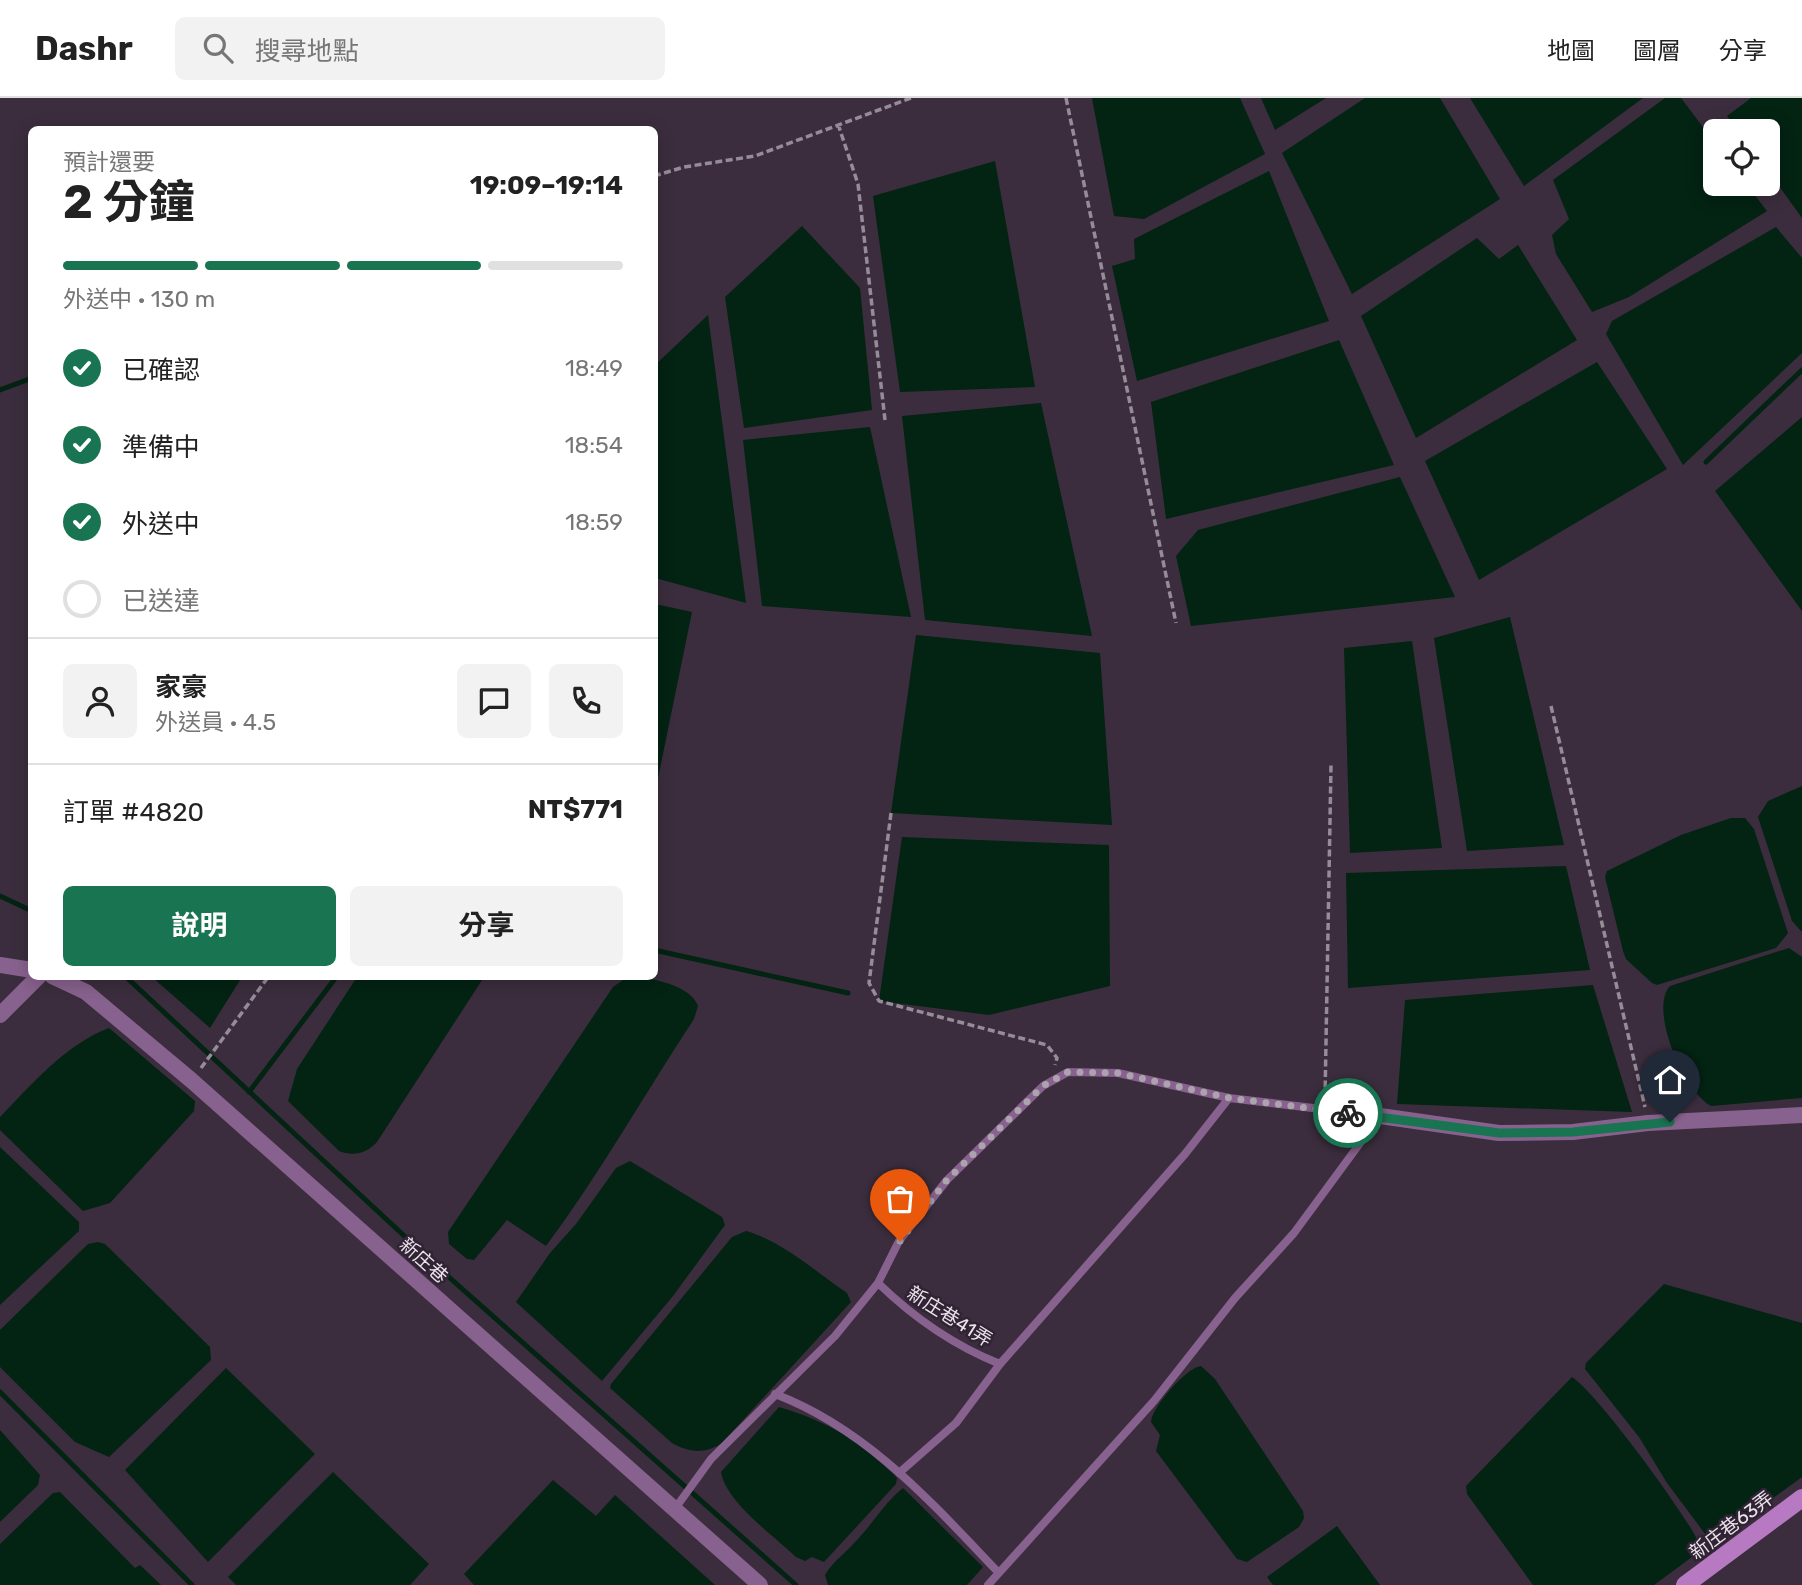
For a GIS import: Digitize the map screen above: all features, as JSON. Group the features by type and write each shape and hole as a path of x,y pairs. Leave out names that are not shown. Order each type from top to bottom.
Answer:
{"street":[{"path":"0,965 28,969"},
{"path":"0,1015 35,980"},
{"name":"新庄巷","path":"60,980 86,992 191,1080 760,1585"},
{"path":"1380,1116 1499,1133 1573,1132 1648,1123 1802,1115"},
{"name":"新庄巷63弄","path":"1685,1585 1802,1498"}],"lane":[{"path":"674,1511 711,1460 835,1336 878,1283 900,1241 947,1180 1043,1086 1068,1072 1118,1073 1229,1098 1380,1116"},
{"name":"新庄巷41弄","path":"899,1473 956,1423 1000,1364 1185,1154 1229,1098"},
{"path":"988,1585 1154,1401 1235,1298 1294,1233 1380,1116"},
{"name":"新庄巷41弄","path":"878,1283 901,1306 972,1353 1000,1364"},
{"path":"775,1394 839,1424 928,1498 998,1573"}],"path":[{"path":"658,175 684,167 755,156 911,98"},
{"path":"1066,98 1176,623"},
{"path":"838,124 858,184 885,420"},
{"path":"1551,706 1648,1123"},
{"path":"1325,1111 1331,765"},
{"path":"891,813 869,983 879,1002 1047,1045 1057,1058 1052,1081"},
{"path":"191,1080 266,980"}],"shaded area":[{"path":"1092,98 1240,98 1265,154 1144,219 1114,216"},
{"path":"1261,98 1326,98 1275,130"},
{"path":"1365,98 1440,98 1500,199 1352,294 1282,153"},
{"path":"1470,98 1643,98 1524,186"},
{"path":"1665,98 1681,98 1703,127 1703,196 1755,196 1767,211 1629,297 1592,312 1556,254 1552,235 1569,219 1553,180"},
{"path":"1751,98 1802,98 1802,218 1780,188 1780,119 1729,119 1727,116"},
{"path":"995,161 1035,387 900,392 873,196"},
{"path":"1269,171 1329,321 1137,381 1112,266 1135,259 1134,239"},
{"path":"802,226 860,288 872,410 744,428 725,297"},
{"path":"1776,227 1802,258 1802,353 1683,465 1606,334 1612,321"},
{"path":"1477,238 1499,259 1518,245 1577,340 1416,438 1361,316"},
{"path":"708,315 746,603 658,579 658,362"},
{"path":"1339,340 1394,465 1166,519 1151,402"},
{"path":"1597,362 1667,469 1479,580 1425,461"},
{"path":"1041,403 1092,636 925,620 902,416"},
{"path":"1802,417 1802,611 1715,491"},
{"path":"870,427 911,617 762,606 743,440"},
{"path":"1400,477 1455,597 1191,626 1176,556 1198,530"},
{"path":"658,605 692,612 658,778"},
{"path":"1510,617 1564,845 1467,851 1434,638"},
{"path":"916,635 1100,653 1112,825 891,813"},
{"path":"1412,641 1442,848 1350,853 1344,648"},
{"path":"1802,786 1802,932 1792,921 1758,817 1768,801"},
{"path":"1731,818 1745,818 1754,829 1788,933 1776,948 1657,985 1652,983 1626,959 1605,877 1607,871 1681,835"},
{"path":"902,837 1109,845 1110,986 989,1015 879,1001"},
{"path":"1566,866 1590,970 1348,988 1346,873"},
{"path":"1789,948 1802,957 1802,1098 1711,1106 1691,1085 1672,1050 1663,1013 1664,998 1670,986"},
{"path":"155,980 240,980 210,1028"},
{"path":"355,980 482,980 377,1142 365,1151 350,1154 339,1151 288,1101 297,1069"},
{"path":"623,980 657,980 687,992 698,1006 694,1019 546,1246 507,1220 474,1260 467,1259 449,1244 448,1232 613,987"},
{"path":"1593,985 1632,1112 1397,1104 1405,1000"},
{"path":"109,1028 195,1101 194,1111 110,1203 83,1211 0,1130 0,1117 64,1055 93,1035"},
{"path":"0,1147 79,1222 79,1231 0,1305"},
{"path":"630,1161 722,1217 725,1225 673,1296 602,1381 516,1302 616,1168"},
{"path":"746,1231 773,1242 798,1258 847,1293 851,1302 722,1443 697,1451 685,1449 672,1443 610,1388 611,1384 732,1237"},
{"path":"88,1244 105,1244 210,1347 211,1360 109,1457 75,1442 0,1367 0,1330"},
{"path":"1664,1284 1802,1323 1802,1477 1721,1536 1713,1538 1706,1535 1667,1483 1639,1437 1585,1369 1586,1363"},
{"path":"1201,1366 1215,1379 1303,1511 1304,1518 1299,1527 1247,1562 1237,1559 1156,1451 1160,1435 1151,1422 1157,1407 1179,1380"},
{"path":"226,1368 315,1454 208,1562 125,1470"},
{"path":"1572,1377 1600,1405 1639,1454 1698,1541 1696,1554 1654,1585 1533,1585 1467,1494 1466,1486"},
{"path":"779,1407 813,1419 842,1434 870,1453 897,1478 896,1484 824,1562 812,1557 805,1561 796,1557 741,1506 732,1495 721,1472"},
{"path":"0,1430 40,1475 38,1485 0,1522"},
{"path":"333,1472 429,1564 410,1585 236,1585 228,1577"},
{"path":"553,1480 596,1516 615,1495 715,1585 474,1585 464,1574"},
{"path":"903,1488 983,1567 967,1585 828,1585 825,1575 828,1570"},
{"path":"60,1492 135,1568 140,1565 161,1585 0,1585 0,1544 53,1493"},
{"path":"1337,1526 1380,1585 1273,1585 1267,1577"}],"waterway":[{"path":"1706,462 1802,370"},
{"path":"0,390 28,380"},
{"path":"0,896 28,909"},
{"path":"658,951 848,993"},
{"path":"129,980 442,1271 796,1585"},
{"path":"249,1092 334,980"},
{"path":"0,1392 192,1585"}],"way so far":[{"path":"900,1241 947,1180 1043,1086 1068,1072 1118,1073 1229,1098 1348,1113"}],"route":[{"path":"1348,1113 1499,1133 1573,1132 1670,1122"}]}
